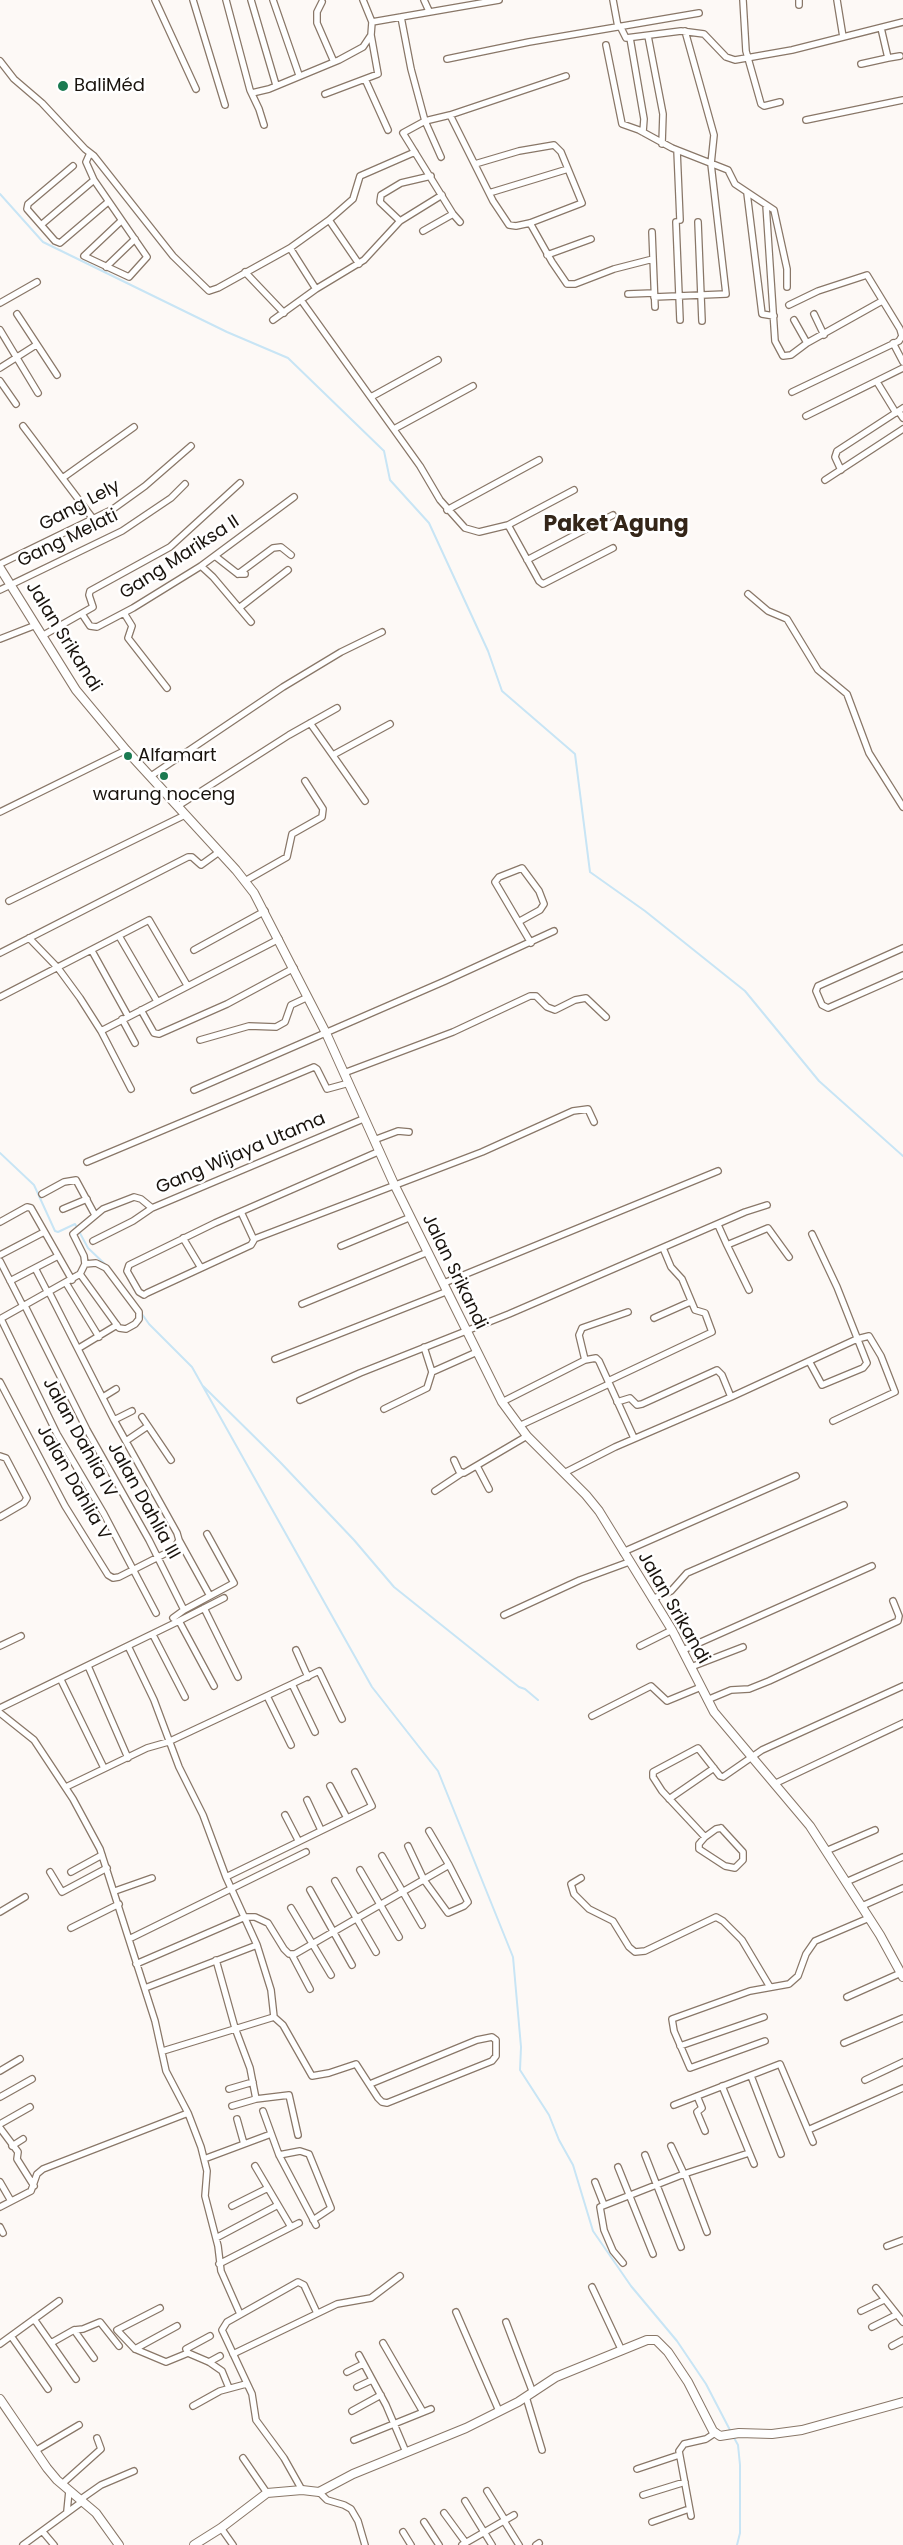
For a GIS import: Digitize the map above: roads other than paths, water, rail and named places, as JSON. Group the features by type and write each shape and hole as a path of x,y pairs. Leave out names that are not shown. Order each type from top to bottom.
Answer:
{"street":[{"path":"155,0 196,89"},
{"path":"193,0 224,104"},
{"path":"226,0 252,93 264,125"},
{"path":"251,0 276,85"},
{"path":"273,0 299,75"},
{"path":"325,94 376,76 379,72 371,35 372,22 363,0"},
{"path":"424,0 428,11"},
{"path":"372,22 499,0"},
{"path":"613,0 622,35 630,38 685,31 704,34 726,57 735,60 903,22"},
{"path":"743,0 748,58 762,106 780,102"},
{"path":"837,0 842,37"},
{"path":"322,2 317,12 317,23 334,62"},
{"path":"447,59 619,26 699,13"},
{"path":"401,17 413,76 425,121 441,157"},
{"path":"881,28 888,58"},
{"path":"628,294 679,296 726,294 711,164 714,135 685,31"},
{"path":"252,93 334,62 363,47 371,35"},
{"path":"648,36 662,109 662,144"},
{"path":"630,38 644,120 643,132"},
{"path":"606,45 621,123 643,132 662,144 728,170 736,184 774,210 787,269 787,287"},
{"path":"861,64 900,56"},
{"path":"0,61 14,79 42,103 108,171 130,203 168,249 209,291 290,248 330,220 352,199 360,176 415,152"},
{"path":"460,222 452,214 431,176 403,133 425,121 450,115 566,76"},
{"path":"365,79 388,130"},
{"path":"806,120 903,100"},
{"path":"450,115 489,193 509,224 516,226 530,223 582,203 559,149 550,145 475,164"},
{"path":"677,150 680,320"},
{"path":"90,153 86,162 94,180 147,257 128,277 84,256 121,220"},
{"path":"73,166 28,204 29,212 55,241 60,243 108,202"},
{"path":"489,193 568,169"},
{"path":"400,221 380,202 381,195 402,183 431,176"},
{"path":"41,225 94,180"},
{"path":"747,193 762,314 774,316"},
{"path":"273,320 316,289 359,264 374,252 385,234 400,221 442,195"},
{"path":"766,205 774,341 783,356 791,355 806,343 824,335 882,301"},
{"path":"423,230 452,214"},
{"path":"330,220 359,264"},
{"path":"698,222 702,321"},
{"path":"530,223 564,282 572,285 614,269 653,259"},
{"path":"652,232 655,307"},
{"path":"106,267 135,239"},
{"path":"547,255 591,240"},
{"path":"290,248 316,289"},
{"path":"245,272 284,313"},
{"path":"789,305 818,291 866,275 901,333 901,338 893,343 792,392"},
{"path":"0,303 37,282"},
{"path":"301,300 394,429 447,510 472,531 508,525 574,490"},
{"path":"17,314 56,375"},
{"path":"814,314 824,335"},
{"path":"794,320 806,343"},
{"path":"0,330 38,393"},
{"path":"893,343 903,362"},
{"path":"0,368 36,345"},
{"path":"371,397 438,360"},
{"path":"806,416 903,368"},
{"path":"0,381 16,404"},
{"path":"877,382 903,418"},
{"path":"394,429 473,386"},
{"path":"841,470 835,457 837,451 899,411"},
{"path":"23,426 64,477 94,520"},
{"path":"64,477 134,428"},
{"path":"825,480 903,429"},
{"name":"Gang Lely","path":"0,564 94,520 135,494 191,446"},
{"path":"447,510 539,460"},
{"path":"42,636 94,607 89,595 90,591 170,547 240,483"},
{"name":"Gang Melati","path":"0,590 122,531 171,498 185,484"},
{"name":"Gang Mariksa II","path":"82,614 93,627 124,613 201,566 294,497"},
{"path":"528,560 613,515"},
{"path":"508,525 539,581 545,584 613,548"},
{"path":"238,574 273,548 281,547 291,555"},
{"path":"215,556 238,574 245,574"},
{"path":"201,566 251,622"},
{"name":"Jalan Srikandi","path":"0,568 12,584 76,690 126,750 245,881 265,912 326,1033 394,1184 502,1402 527,1436 599,1511 672,1630 719,1720 804,1817 862,1906 902,1974"},
{"path":"239,608 288,570"},
{"path":"748,594 768,611 787,619 818,670 846,694 869,753 903,807"},
{"path":"124,613 132,626 128,638 167,688"},
{"path":"0,639 36,625"},
{"path":"151,776 283,687 341,652 382,632"},
{"path":"178,806 337,708"},
{"path":"310,723 365,801"},
{"path":"333,755 390,724"},
{"path":"0,812 126,750"},
{"path":"245,881 287,857 292,834 322,817 322,809 305,781"},
{"path":"9,901 186,815"},
{"path":"0,953 188,858 192,857 201,864 219,852"},
{"path":"520,921 540,910 544,904 539,891 522,868 499,877 495,882 520,921 531,943"},
{"path":"194,950 265,912"},
{"path":"0,997 92,951 147,920 151,921 187,985"},
{"path":"194,1090 531,943 554,931"},
{"path":"119,936 157,1001"},
{"path":"28,938 58,968 101,1031 131,1089"},
{"path":"101,1031 279,939"},
{"path":"903,948 818,986 816,991 822,1005 831,1008 903,975"},
{"path":"92,951 125,1018 134,1043"},
{"path":"142,1010 154,1033 159,1034 226,1004 294,968"},
{"path":"344,1073 453,1032 530,996 536,996 547,1008 555,1010 575,1000 586,998 606,1017"},
{"path":"200,1040 249,1026 276,1027 286,1022 291,1005 308,997"},
{"path":"87,1162 314,1067 317,1068 327,1089 349,1083"},
{"path":"254,1239 482,1152 581,1109 588,1109 594,1122"},
{"name":"Gang Wijaya Utama","path":"85,1264 84,1256 73,1234 95,1215 130,1197 141,1199 152,1208 363,1118"},
{"path":"374,1140 398,1131 409,1132"},
{"path":"241,1212 254,1239 252,1245 144,1295 139,1292 127,1267 152,1252 241,1212 380,1151"},
{"path":"444,1283 718,1171"},
{"path":"42,1194 64,1182 76,1180 95,1215"},
{"path":"64,1209 87,1199"},
{"path":"300,1400 767,1205"},
{"path":"0,1222 29,1207 72,1280"},
{"path":"93,1241 133,1221 152,1208"},
{"path":"341,1246 410,1217"},
{"path":"718,1225 749,1290"},
{"path":"727,1245 768,1228 789,1257"},
{"path":"0,1255 44,1232"},
{"path":"809,1361 822,1386 868,1364 812,1234"},
{"path":"183,1238 201,1268"},
{"path":"519,1426 711,1333 712,1328 705,1313 695,1310 690,1302 682,1279 671,1267 662,1248"},
{"path":"302,1304 428,1252"},
{"path":"10,1281 58,1256"},
{"name":"Jalan Dahlia III","path":"0,1261 87,1430 158,1558 184,1610"},
{"path":"0,1319 72,1280 80,1274 85,1264 96,1263 106,1268 139,1312 139,1319 131,1327 124,1329 117,1325 80,1274"},
{"path":"35,1268 79,1348 114,1420 210,1596"},
{"path":"66,1283 99,1337"},
{"path":"275,1359 448,1291"},
{"path":"654,1318 690,1302"},
{"path":"585,1360 579,1335 580,1329 628,1312"},
{"name":"Jalan Dahlia IV","path":"0,1319 57,1434 156,1613"},
{"path":"79,1348 117,1325"},
{"path":"564,1473 634,1438 731,1397 866,1336 872,1340 895,1392 833,1421"},
{"path":"384,1409 427,1388 432,1372 424,1347"},
{"path":"432,1372 477,1352"},
{"path":"502,1402 585,1360 597,1359 634,1438"},
{"path":"617,1402 630,1398 637,1405 642,1404 717,1370 722,1375 731,1397"},
{"name":"Jalan Dahlia V","path":"0,1382 65,1506 108,1575 113,1578 119,1577 158,1558 174,1549 179,1540"},
{"path":"103,1397 116,1390"},
{"path":"114,1420 132,1411"},
{"path":"142,1417 171,1460"},
{"path":"126,1441 148,1426"},
{"path":"435,1491 462,1473 527,1436"},
{"path":"0,1456 6,1458 27,1498 24,1503 0,1517"},
{"path":"454,1460 462,1473"},
{"path":"477,1466 488,1489"},
{"path":"623,1552 796,1476"},
{"path":"652,1599 671,1591 687,1573 844,1505"},
{"path":"176,1620 184,1610 234,1583 207,1534"},
{"path":"504,1615 582,1579 629,1562"},
{"path":"683,1650 872,1566"},
{"path":"0,1708 153,1635 176,1620 224,1598"},
{"path":"707,1700 731,1690 749,1689 769,1681 898,1621 899,1616 893,1601"},
{"path":"204,1608 238,1677"},
{"path":"176,1620 214,1686"},
{"path":"640,1646 672,1630"},
{"path":"153,1635 185,1697"},
{"path":"0,1646 21,1636"},
{"path":"128,1646 154,1700 168,1742 203,1815 226,1877 257,1944 271,1990 274,2017 283,2025 312,2076 329,2073 356,2064 378,2098 382,2102 387,2103 492,2061 496,2056 496,2040 492,2037 477,2040 370,2084"},
{"path":"691,1668 743,1647"},
{"path":"296,1650 308,1677"},
{"path":"88,1666 128,1758"},
{"path":"66,1787 147,1748 168,1742 319,1671 342,1719"},
{"path":"61,1680 104,1768"},
{"path":"292,1684 315,1732"},
{"path":"592,1716 651,1686 666,1701 701,1687"},
{"path":"705,1837 669,1800 653,1777 654,1772 698,1748 723,1777 751,1756 903,1686"},
{"path":"267,1696 291,1745"},
{"path":"0,1715 31,1736 66,1787 102,1855 145,1988 163,2051 166,2071 188,2113 204,2159 207,2171 205,2196 216,2238 220,2264 226,2288 240,2314"},
{"path":"774,1784 903,1723"},
{"path":"669,1800 714,1768"},
{"path":"226,1877 298,1840 372,1806 355,1772"},
{"path":"330,1786 347,1818"},
{"path":"307,1800 321,1830"},
{"path":"284,1814 298,1840"},
{"path":"721,1828 743,1852 743,1860 734,1868 725,1866 699,1848 699,1844 705,1837 716,1829 721,1828"},
{"path":"408,1846 424,1880 446,1913 468,1903 449,1865 428,1830"},
{"path":"826,1851 875,1830"},
{"path":"129,1939 306,1852"},
{"path":"70,1872 102,1855"},
{"path":"382,1856 422,1925"},
{"path":"846,1882 903,1857"},
{"path":"292,1955 449,1865"},
{"path":"50,1872 62,1892 107,1868"},
{"path":"360,1870 378,1905 399,1937"},
{"path":"115,1891 152,1878"},
{"path":"581,1878 571,1884 574,1894 589,1909 613,1921 633,1951 639,1953 645,1951 716,1917 723,1921 749,1949 770,1987"},
{"path":"335,1881 376,1952"},
{"path":"862,1906 903,1888"},
{"path":"310,1890 352,1965"},
{"path":"0,1912 25,1897"},
{"path":"71,1928 119,1904"},
{"path":"291,1908 331,1975"},
{"path":"136,1964 245,1917 256,1917 268,1923 284,1950 292,1955 310,1989"},
{"path":"765,2041 690,2068 671,2023 674,2017 750,1991 780,1987 795,1981 811,1946 820,1938 869,1918"},
{"path":"145,1988 257,1944"},
{"path":"216,1960 235,2028 253,2082 256,2099"},
{"path":"847,1997 902,1974"},
{"path":"163,2051 274,2017"},
{"path":"680,2046 764,2017"},
{"path":"844,2043 903,2018"},
{"path":"0,2070 20,2059"},
{"path":"865,2080 903,2062"},
{"path":"674,2105 780,2064 813,2142"},
{"path":"750,2076 781,2154"},
{"path":"0,2097 32,2079"},
{"path":"229,2089 253,2082"},
{"path":"722,2086 754,2164"},
{"path":"808,2130 903,2088"},
{"path":"232,2106 256,2099 289,2095 298,2135"},
{"path":"697,2096 702,2108 697,2112 705,2132"},
{"path":"0,2124 30,2107"},
{"path":"263,2111 279,2155 315,2222 331,2208 309,2154 300,2151 279,2155"},
{"path":"0,2208 29,2193 34,2186 37,2174 43,2169 188,2113"},
{"path":"236,2119 244,2144"},
{"path":"0,2128 18,2152 17,2159 34,2186"},
{"path":"204,2159 271,2134"},
{"path":"12,2146 23,2139"},
{"path":"671,2146 707,2232"},
{"path":"623,2263 613,2251 604,2230 600,2207 684,2174 749,2153"},
{"path":"645,2155 681,2247"},
{"path":"255,2166 291,2228"},
{"path":"618,2167 652,2254"},
{"path":"0,2182 11,2201"},
{"path":"595,2182 604,2205"},
{"path":"232,2206 268,2188"},
{"path":"216,2238 278,2205"},
{"path":"220,2264 299,2223"},
{"path":"887,2246 903,2240"},
{"path":"234,2354 342,2302 371,2298 400,2276"},
{"path":"302,2490 284,2458 256,2420 252,2394 222,2328 240,2314 300,2282 304,2285 317,2313"},
{"path":"592,2287 622,2351"},
{"path":"876,2288 903,2322"},
{"path":"861,2311 884,2300"},
{"path":"0,2344 59,2302"},
{"path":"160,2308 117,2330 135,2349 166,2362 188,2353 210,2362 222,2371 229,2388"},
{"path":"456,2312 499,2411"},
{"path":"872,2327 896,2315"},
{"path":"34,2320 76,2379"},
{"path":"51,2343 74,2330 83,2329 100,2322 119,2346"},
{"path":"506,2322 529,2395 542,2450"},
{"path":"135,2349 176,2326"},
{"path":"74,2330 94,2358"},
{"path":"11,2336 48,2388"},
{"path":"188,2353 186,2349 210,2336"},
{"path":"194,2545 221,2528 267,2494 302,2490 319,2492 353,2474 454,2433 529,2395 556,2377 646,2340 656,2340 661,2344 688,2382 715,2433 724,2435 739,2432 772,2434 802,2430 903,2402"},
{"path":"892,2346 903,2340"},
{"path":"383,2343 423,2412"},
{"path":"359,2355 381,2395 406,2452"},
{"path":"210,2362 220,2356"},
{"path":"347,2372 363,2364"},
{"path":"357,2387 372,2380"},
{"path":"193,2406 229,2388 246,2384"},
{"path":"352,2411 381,2395"},
{"path":"0,2399 35,2451 62,2484 102,2520 119,2545"},
{"path":"354,2440 431,2409"},
{"path":"35,2451 79,2425"},
{"path":"691,2516 680,2447 706,2440 715,2433"},
{"path":"62,2484 101,2449 97,2438"},
{"path":"637,2469 680,2455"},
{"path":"243,2458 267,2494"},
{"path":"23,2545 43,2532 101,2485 134,2471"},
{"path":"643,2495 685,2482"},
{"path":"67,2511 69,2491"},
{"path":"487,2491 519,2545"},
{"path":"319,2492 327,2500 344,2505 350,2510 358,2521 365,2545"},
{"path":"465,2502 492,2545"},
{"path":"652,2522 690,2509"},
{"path":"444,2513 464,2544 514,2515"},
{"path":"424,2522 439,2545"},
{"path":"221,2528 232,2545"},
{"path":"43,2532 54,2545"},
{"path":"403,2532 411,2545"}],"waterway":[{"path":"0,194 43,242 227,332 288,358 384,451 390,480 429,523 488,651 502,691 575,754 590,872 645,911 745,991 819,1081 903,1156"},
{"path":"0,1153 34,1185 55,1231 58,1232 75,1224 88,1248 108,1267"},
{"path":"142,1314 149,1324 192,1367 372,1687 438,1771 513,1957 521,2047 520,2070 549,2115 559,2140 573,2165 593,2231 631,2286 677,2341 706,2384 731,2432"},
{"path":"203,1386 280,1462 354,1540 394,1587 519,1687 525,1689 538,1700"},
{"path":"733,2436 738,2445 740,2465 740,2533 737,2545"}],"place":[{"name":"BaliMéd","path":"63,86"},
{"name":"Alfamart","path":"128,756"},
{"name":"warung noceng","path":"164,776"}],"district":[{"name":"Paket Agung","path":"616,525"}]}
